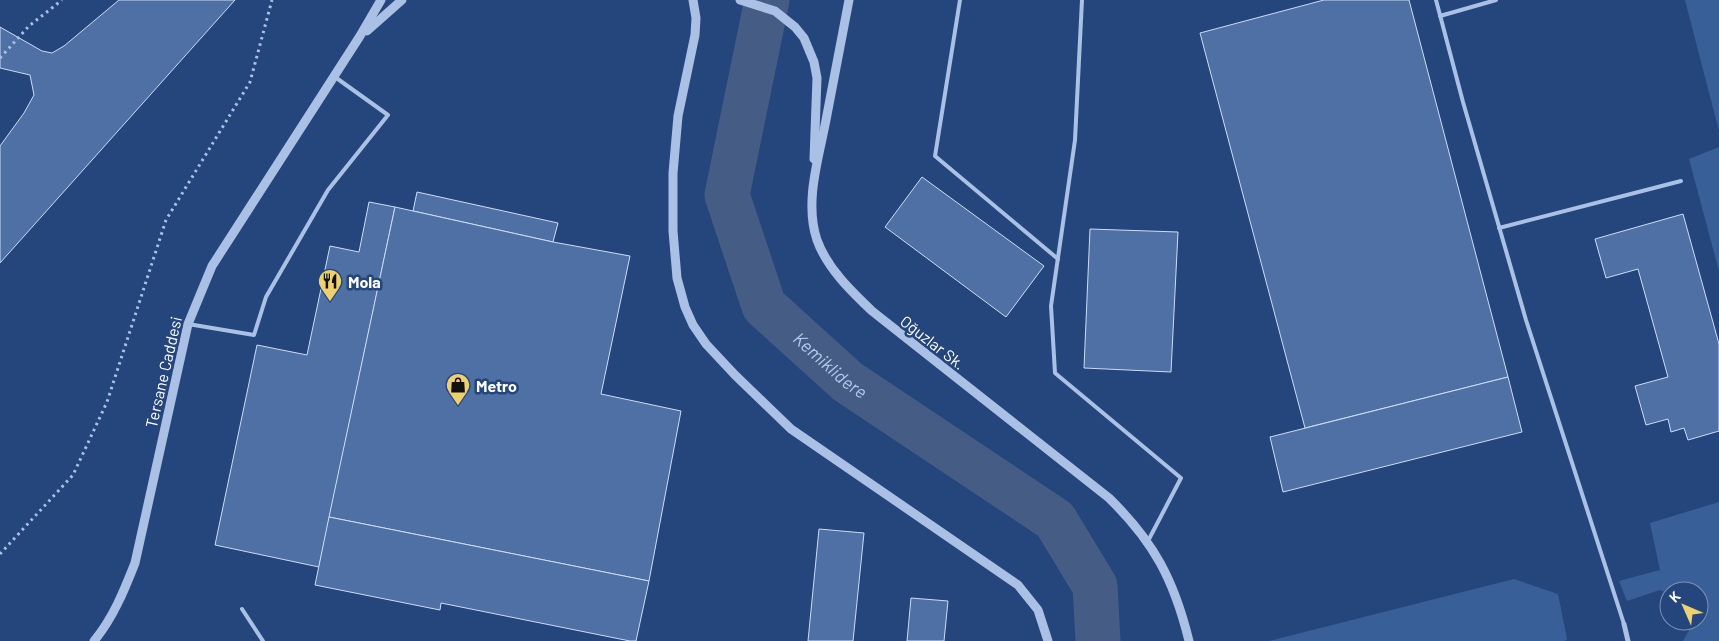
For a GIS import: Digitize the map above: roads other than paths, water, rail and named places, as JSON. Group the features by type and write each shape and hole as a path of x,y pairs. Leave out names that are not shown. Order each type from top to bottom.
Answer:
{"street":[{"name":"Tersane Caddesi","path":"94,641 102,631 120,599 135,563 188,324 212,266 334,77 381,0"},
{"path":"360,36 402,0"},
{"path":"693,0 696,35 678,116 673,173 673,231 677,278 685,308 693,324 706,344 735,375 792,429 1018,585 1038,610 1048,641"},
{"path":"740,0 775,11 787,20 804,38 814,62 817,78 813,190"},
{"name":"Oğuzlar Sk.","path":"849,0 813,190 813,225 824,256 854,294 893,329 1110,498 1126,514 1158,556 1172,586 1189,641"},
{"path":"1624,624 1628,641"}],"lane":[{"path":"960,0 934,156 1058,259"},
{"path":"1082,0 1075,140 1051,306 1055,373 1181,478 1148,541"},
{"path":"1436,0 1463,102 1526,320 1624,624"},
{"path":"1440,16 1496,0"},
{"path":"188,324 254,335 266,298 328,190 388,115 334,77"},
{"path":"1499,228 1682,181"},
{"path":"242,609 263,641"}],"waterway":[{"name":"Kemiklidere","path":"767,0 727,195 764,306 848,382 1055,520 1095,586 1098,641"}],"place":[{"name":"Mola","path":"330,302"},
{"name":"Metro","path":"458,406"}]}
